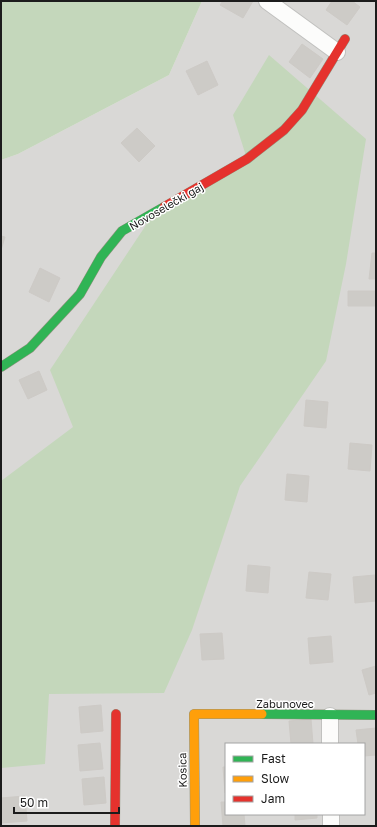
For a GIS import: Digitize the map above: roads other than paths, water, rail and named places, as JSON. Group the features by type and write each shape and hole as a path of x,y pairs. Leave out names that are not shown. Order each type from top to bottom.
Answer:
{"street":[{"name":"Novoselečki gaj","path":"1,367 30,348 80,294 101,258 122,231 247,159 284,130 302,110 341,46 267,1"},
{"path":"115,826 116,714"},
{"name":"Zabunovec","path":"194,714 330,716 376,715"},
{"name":"Kosica","path":"194,714 195,826"},
{"path":"330,716 330,743"},
{"path":"331,815 331,826"}]}
